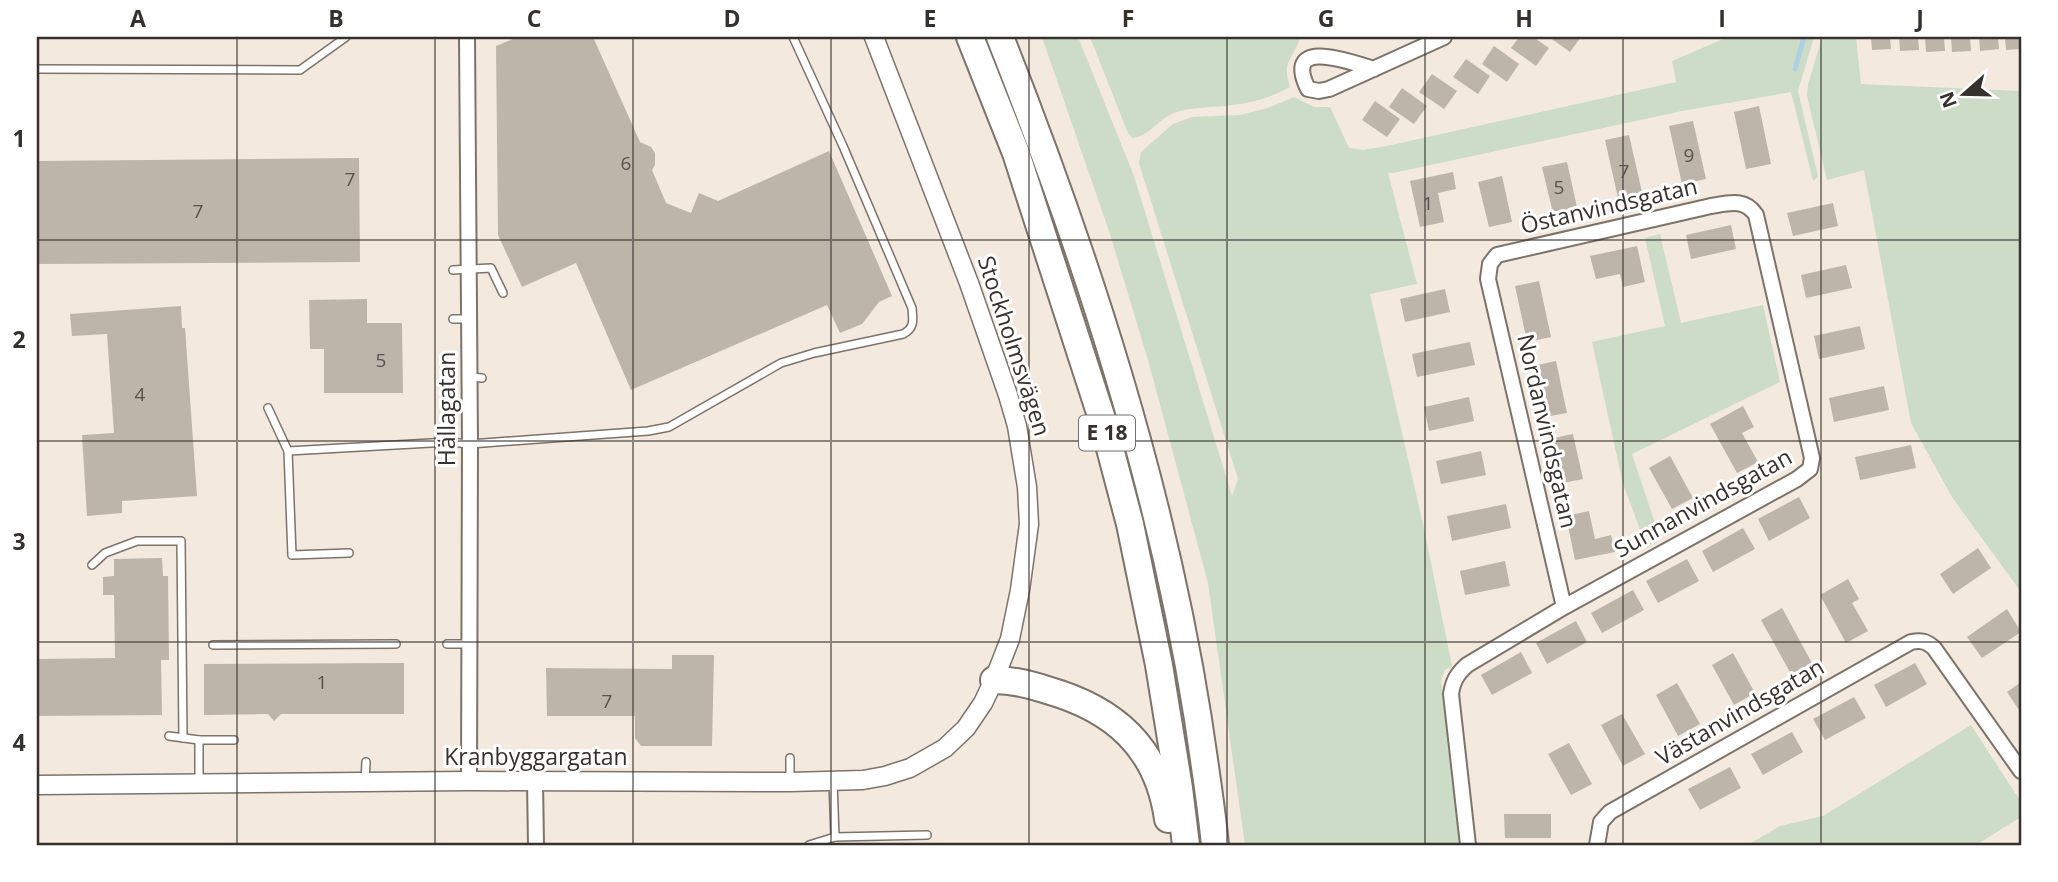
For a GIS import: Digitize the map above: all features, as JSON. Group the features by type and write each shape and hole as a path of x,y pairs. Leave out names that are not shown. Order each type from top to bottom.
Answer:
{"highway":[{"name":"E 18","path":"970,37 1016,153 1104,422 1130,524 1159,665 1186,845"},
{"name":"E 18","path":"1000,37 1064,207 1116,366 1161,529 1190,669 1215,845"},
{"path":"994,680 1014,680 1082,702 1108,716 1124,729 1149,760 1161,787 1171,845"}],"street":[{"name":"Hällagatan","path":"467,37 469,319 476,378 470,444 469,781"},
{"name":"Stockholmsvägen","path":"874,37 970,283 1008,395 1024,462 1029,524 1010,639 994,680"},
{"path":"1374,69 1444,37"},
{"name":"Östanvindsgatan","path":"1490,264 1497,255 1711,206 1734,202 1743,204"},
{"name":"Sunnanvindsgatan","path":"1468,845 1451,694 1454,680 1467,665 1564,607 1797,480 1810,469 1812,458 1756,215 1752,208 1743,204"},
{"name":"Nordanvindsgatan","path":"1490,264 1488,279 1564,607"},
{"name":"Västanvindsgatan","path":"1597,845 1601,822 1611,812 1910,642 1920,640 1934,648 2021,771"},
{"name":"Kranbyggargatan","path":"37,785 863,780 910,768 945,748 966,728 994,680"},
{"path":"535,781 536,845"}],"lane":[{"path":"37,69 300,71 346,37"},
{"path":"288,451 449,442 470,444 648,431 669,427 781,363 910,331 914,324 912,308 793,37"},
{"path":"453,270 491,268 503,293"},
{"path":"453,319 469,319"},
{"path":"268,408 288,451 292,555 349,553"},
{"path":"92,565 105,553 137,541 181,541 183,738"},
{"path":"212,645 396,644"},
{"path":"447,644 470,644"},
{"path":"169,736 199,740 234,740"},
{"path":"199,740 199,782"},
{"path":"790,758 790,782"},
{"path":"365,782 366,762"},
{"path":"834,780 835,837"},
{"path":"808,845 835,837 927,835"}],"green space":[{"path":"1042,37 1078,37 1134,176 1232,496 1238,479 1139,163 1141,152 1173,124 1192,117 1240,115 1268,108 1294,97 1314,107 1330,107 1349,148 1363,150 1676,82 1672,61 1728,37 1814,37 1798,91 1818,177 1813,181 1791,92 1682,111 1388,173 1417,284 1370,294 1423,524 1452,666 1445,670 1441,681 1460,845 1245,845 1208,583 1148,360 1110,234"},
{"path":"1090,37 1300,37 1288,65 1290,87 1248,103 1181,111 1168,116 1143,135 1132,138"},
{"path":"1822,37 1856,37 1861,84 2021,91 2021,592 1952,497 1911,423 1864,170 1827,180 1807,96"},
{"path":"1660,234 1681,323 1763,305 1780,382 1632,454 1660,538 1647,548 1623,484 1592,342 1665,326 1645,238"},
{"path":"1971,725 2021,802 2021,817 1976,845 1748,845 1780,826 1823,816"}],"building":[{"path":"518,37 593,37 640,142 651,147 655,153 652,170 666,203 691,213 699,193 718,201 829,151 892,296 879,302 862,324 840,333 827,305 631,390 576,263 522,287 498,235 496,46"},
{"path":"1519,37 1533,37 1549,48 1536,66 1511,48"},
{"path":"1549,37 1581,37 1570,52"},
{"path":"1871,37 1890,37 1891,49 1872,50"},
{"path":"1899,37 1918,37 1919,50 1900,51"},
{"path":"1925,37 1944,37 1945,51 1926,52"},
{"path":"1951,37 1970,37 1971,51 1952,52"},
{"path":"1979,37 1998,37 1999,49 1980,51"},
{"path":"2005,37 2021,37 2021,49 2006,50"},
{"path":"1494,46 1519,64 1507,82 1482,64"},
{"path":"1466,59 1490,76 1478,94 1453,77"},
{"path":"1432,74 1457,91 1444,109 1419,92"},
{"path":"1402,88 1427,106 1414,124 1389,107"},
{"path":"1375,101 1400,119 1387,137 1362,120"},
{"path":"1759,106 1771,164 1746,169 1734,112"},
{"path":"1693,121 1706,179 1682,184 1669,126"},
{"path":"1629,135 1642,192 1618,198 1605,140"},
{"path":"359,158 360,262 37,264 37,161"},
{"path":"1567,162 1577,207 1553,213 1542,167"},
{"path":"1453,172 1456,189 1438,193 1444,222 1420,227 1410,181"},
{"path":"1502,176 1512,222 1489,227 1478,182"},
{"path":"1833,203 1838,226 1793,236 1787,213"},
{"path":"1731,225 1736,249 1691,259 1686,235"},
{"path":"1637,246 1645,282 1623,287 1620,274 1596,279 1590,256"},
{"path":"1846,265 1852,288 1806,298 1801,275"},
{"path":"1539,281 1551,337 1527,342 1515,286"},
{"path":"1445,289 1450,312 1405,322 1400,299"},
{"path":"367,299 367,323 402,323 403,393 324,393 324,349 310,349 309,300"},
{"path":"181,306 182,328 185,328 197,496 122,501 122,513 87,516 82,435 114,433 107,334 72,336 70,314"},
{"path":"1860,326 1865,349 1819,359 1814,336"},
{"path":"1470,342 1475,365 1417,377 1412,354"},
{"path":"1556,361 1567,413 1544,417 1533,366"},
{"path":"1884,386 1889,410 1834,422 1829,398"},
{"path":"1469,397 1474,421 1429,431 1424,407"},
{"path":"1743,406 1754,427 1742,433 1758,462 1737,473 1710,424"},
{"path":"1573,434 1583,479 1558,484 1549,439"},
{"path":"1911,445 1916,468 1860,480 1855,457"},
{"path":"1481,451 1486,475 1441,484 1436,461"},
{"path":"1670,456 1693,498 1672,509 1649,468"},
{"path":"1799,497 1810,518 1769,541 1758,519"},
{"path":"1506,504 1511,528 1452,541 1447,516"},
{"path":"1589,511 1595,539 1611,535 1615,552 1575,560 1566,516"},
{"path":"1743,528 1755,549 1713,572 1702,551"},
{"path":"1978,548 1991,568 1953,594 1940,574"},
{"path":"162,558 163,576 168,576 169,660 161,660 162,715 37,716 37,659 115,658 114,595 103,595 103,577 114,576 114,559"},
{"path":"1687,559 1699,581 1658,603 1646,581"},
{"path":"1505,561 1510,586 1465,595 1460,571"},
{"path":"1848,579 1859,599 1852,603 1868,631 1846,643 1820,595"},
{"path":"1633,590 1644,610 1602,633 1591,613"},
{"path":"1782,608 1812,663 1791,674 1761,620"},
{"path":"2007,609 2021,632 1982,658 1967,637"},
{"path":"1576,621 1587,642 1547,664 1536,643"},
{"path":"1521,652 1532,673 1492,695 1481,675"},
{"path":"1733,653 1755,693 1734,705 1712,665"},
{"path":"672,655 714,655 712,746 641,746 635,738 635,716 547,716 546,668 672,669"},
{"path":"404,663 404,714 281,714 274,721 268,714 204,715 204,664"},
{"path":"1915,663 1927,684 1886,707 1874,685"},
{"path":"2021,682 2021,713 2007,692"},
{"path":"1677,683 1700,724 1678,736 1656,695"},
{"path":"1854,697 1866,718 1825,740 1813,719"},
{"path":"1622,714 1645,754 1623,766 1601,725"},
{"path":"1792,732 1803,752 1763,775 1751,754"},
{"path":"1569,743 1592,784 1571,795 1548,754"},
{"path":"1730,767 1741,788 1700,810 1688,789"},
{"path":"1504,814 1551,814 1551,838 1505,838"}],"waterway":[{"path":"1795,69 1804,37"}]}
